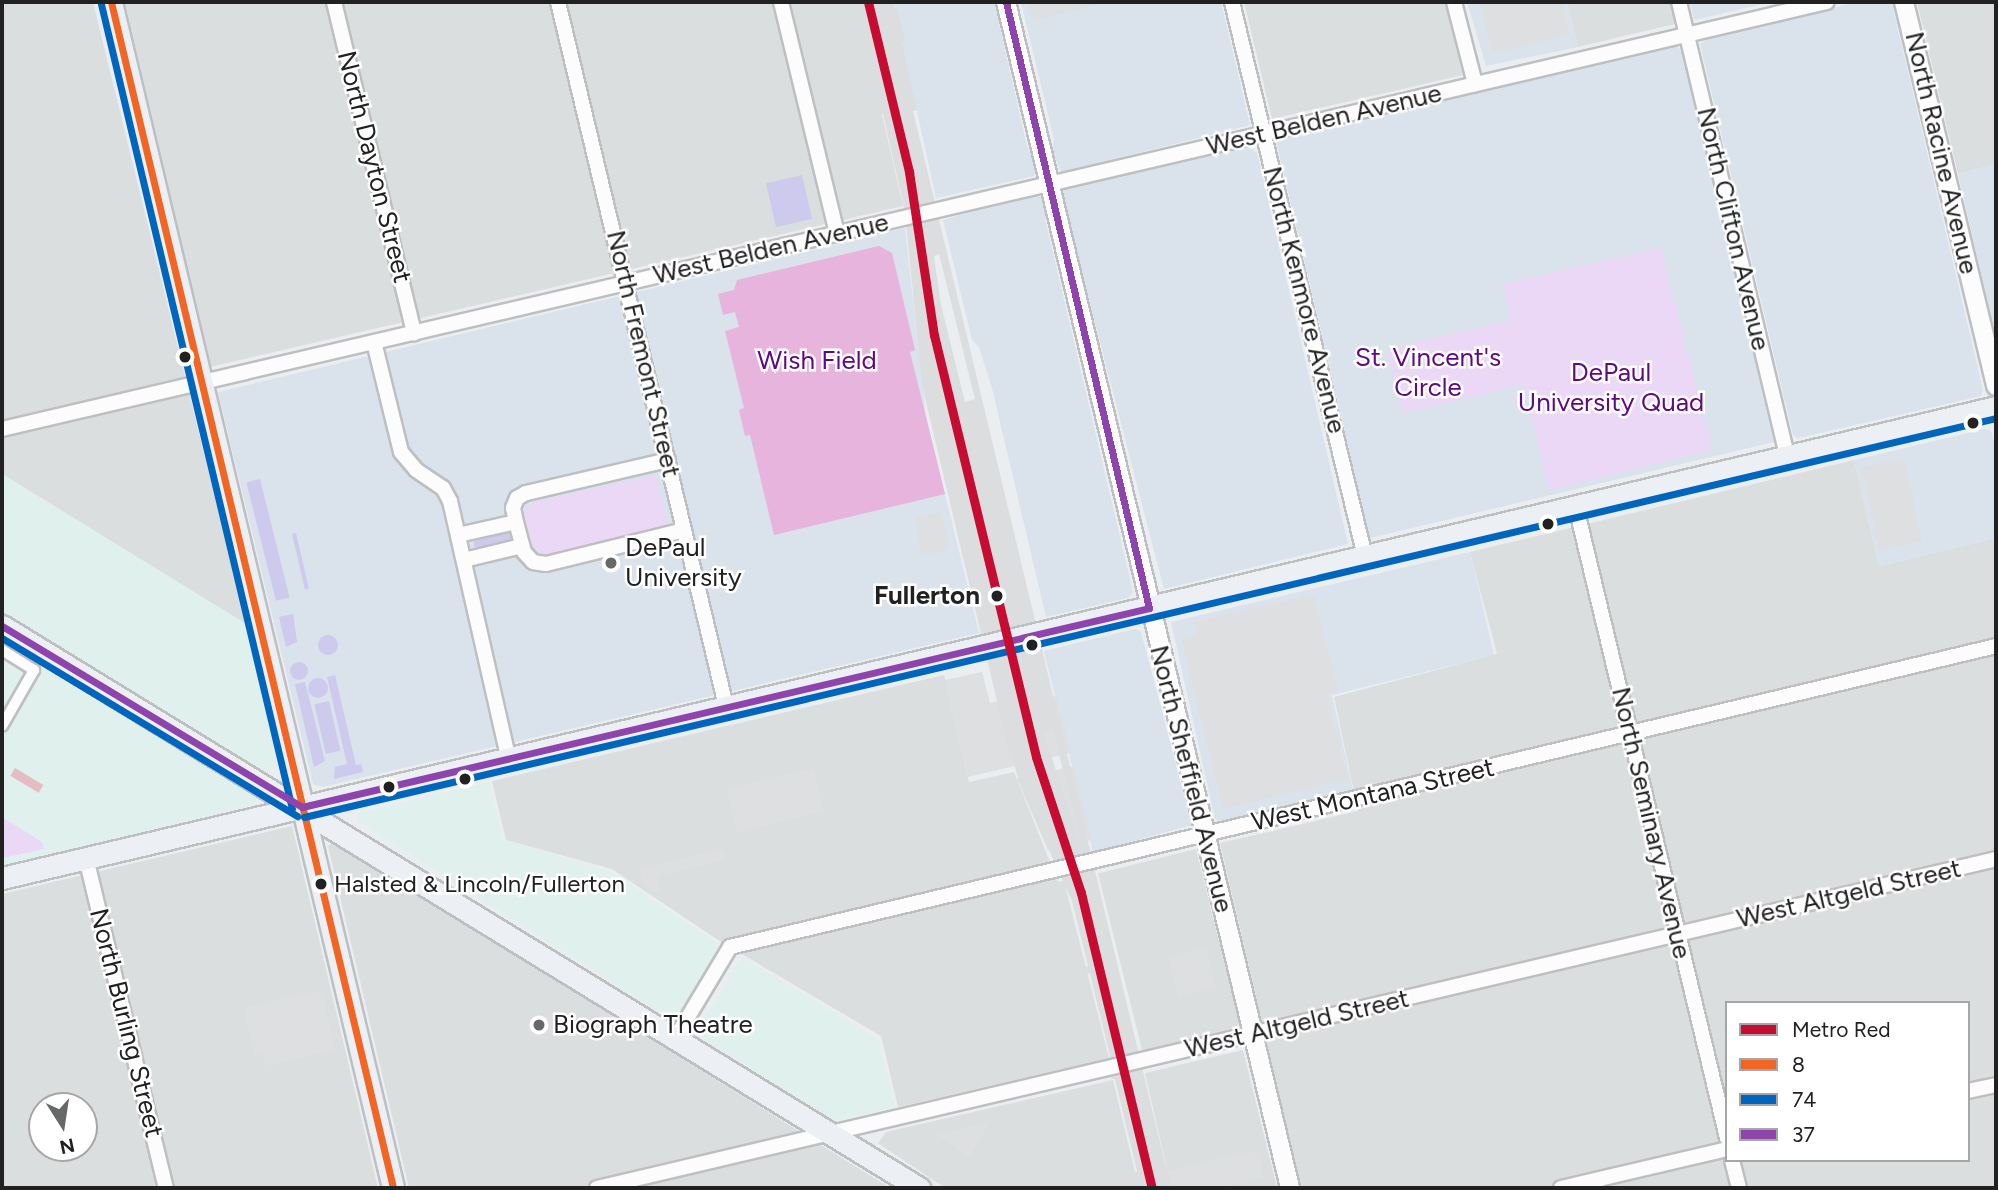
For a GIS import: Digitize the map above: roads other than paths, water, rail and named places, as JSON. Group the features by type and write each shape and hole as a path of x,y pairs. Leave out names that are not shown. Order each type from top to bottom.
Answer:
{"main road":[{"path":"111,2 393,1188"},
{"path":"2,878 1996,407"},
{"path":"2,626 302,807 919,1188"}],"street":[{"name":"North Dayton Street","path":"334,2 414,333"},
{"name":"North Fremont Street","path":"558,2 726,706"},
{"path":"781,2 837,234"},
{"name":"North Sheffield Avenue","path":"1006,2 1290,1188"},
{"name":"North Kenmore Avenue","path":"1232,2 1365,557"},
{"path":"1454,2 1475,84"},
{"name":"North Clifton Avenue","path":"1679,2 1787,457"},
{"name":"West Belden Avenue","path":"2,429 1828,2"},
{"name":"North Racine Avenue","path":"1904,2 1996,386"},
{"path":"374,342 401,452 415,470 443,488 464,559 508,757"},
{"path":"668,460 526,494 517,498 513,508 516,522 522,546 533,562 546,564 684,530"},
{"name":"North Seminary Avenue","path":"1576,507 1725,1130"},
{"path":"458,535 516,522"},
{"path":"464,559 522,546"},
{"name":"West Montana Street","path":"676,1037 730,947 1996,646"},
{"path":"2,650 34,670 2,726"},
{"name":"North Burling Street","path":"86,858 166,1188"},
{"name":"West Altgeld Street","path":"597,1188 1996,859"},
{"path":"1970,1091 1996,1085"},
{"path":"1561,1188 1725,1149"},
{"path":"1732,1162 1739,1188"}],"metro line":[{"name":"Red","path":"868,2 909,172 934,335 1036,757 1081,893 1152,1188"}],"place":[{"name":"DePaul University","path":"611,563"},
{"name":"Fullerton","path":"997,596"},
{"name":"Halsted & Lincoln/Fullerton","path":"321,884"},
{"name":"Biograph Theatre","path":"539,1025"}],"park label":[{"name":"Wish Field","path":"817,361"},
{"name":"St. Vincent's Circle","path":"1428,373"},
{"name":"DePaul University Quad","path":"1611,388"}]}
